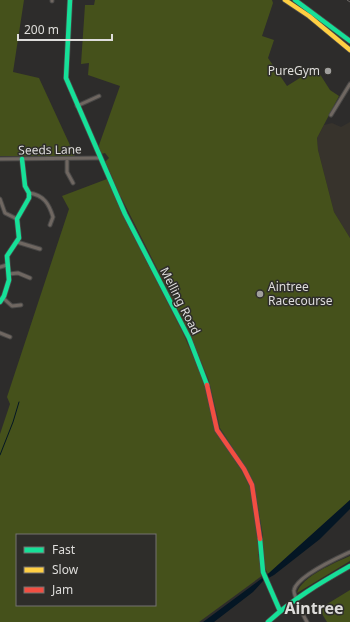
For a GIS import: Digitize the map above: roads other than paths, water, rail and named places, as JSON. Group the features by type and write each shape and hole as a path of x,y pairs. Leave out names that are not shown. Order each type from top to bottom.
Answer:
{"main road":[{"name":"Melling Road","path":"70,0 65,73 77,106 132,228 189,338 208,387 217,430 244,470 252,485 259,529 260,558 267,582 280,611"},
{"path":"285,0 309,16 350,50"},
{"path":"295,0 350,41"},
{"path":"2,300 8,288 9,274 7,265 9,251 17,242 17,219 26,204 29,193 25,186 22,159"},
{"path":"268,622 311,588 350,566"}],"street":[{"path":"331,115 350,84"},
{"path":"77,106 99,96"},
{"name":"Seeds Lane","path":"0,159 100,158"},
{"path":"67,159 67,172 73,183"},
{"path":"70,177 75,175"},
{"path":"29,193 37,194 44,199 53,217 50,225"},
{"path":"0,199 1,210 7,216 17,219"},
{"path":"17,242 40,249"},
{"path":"0,267 7,265"},
{"path":"9,274 22,274 30,278"},
{"path":"2,300 12,306 21,305"},
{"path":"0,334 10,337"},
{"path":"307,622 294,591 302,580 331,560 350,552"}],"water":[{"path":"350,500 350,509 320,539 274,575 263,581 253,592 214,622 203,622 269,573"}],"waterway":[{"path":"0,455 19,402"}],"place":[{"name":"PureGym","path":"328,71"},
{"name":"Aintree Racecourse","path":"260,294"}],"district":[{"name":"Aintree","path":"314,608"}]}
